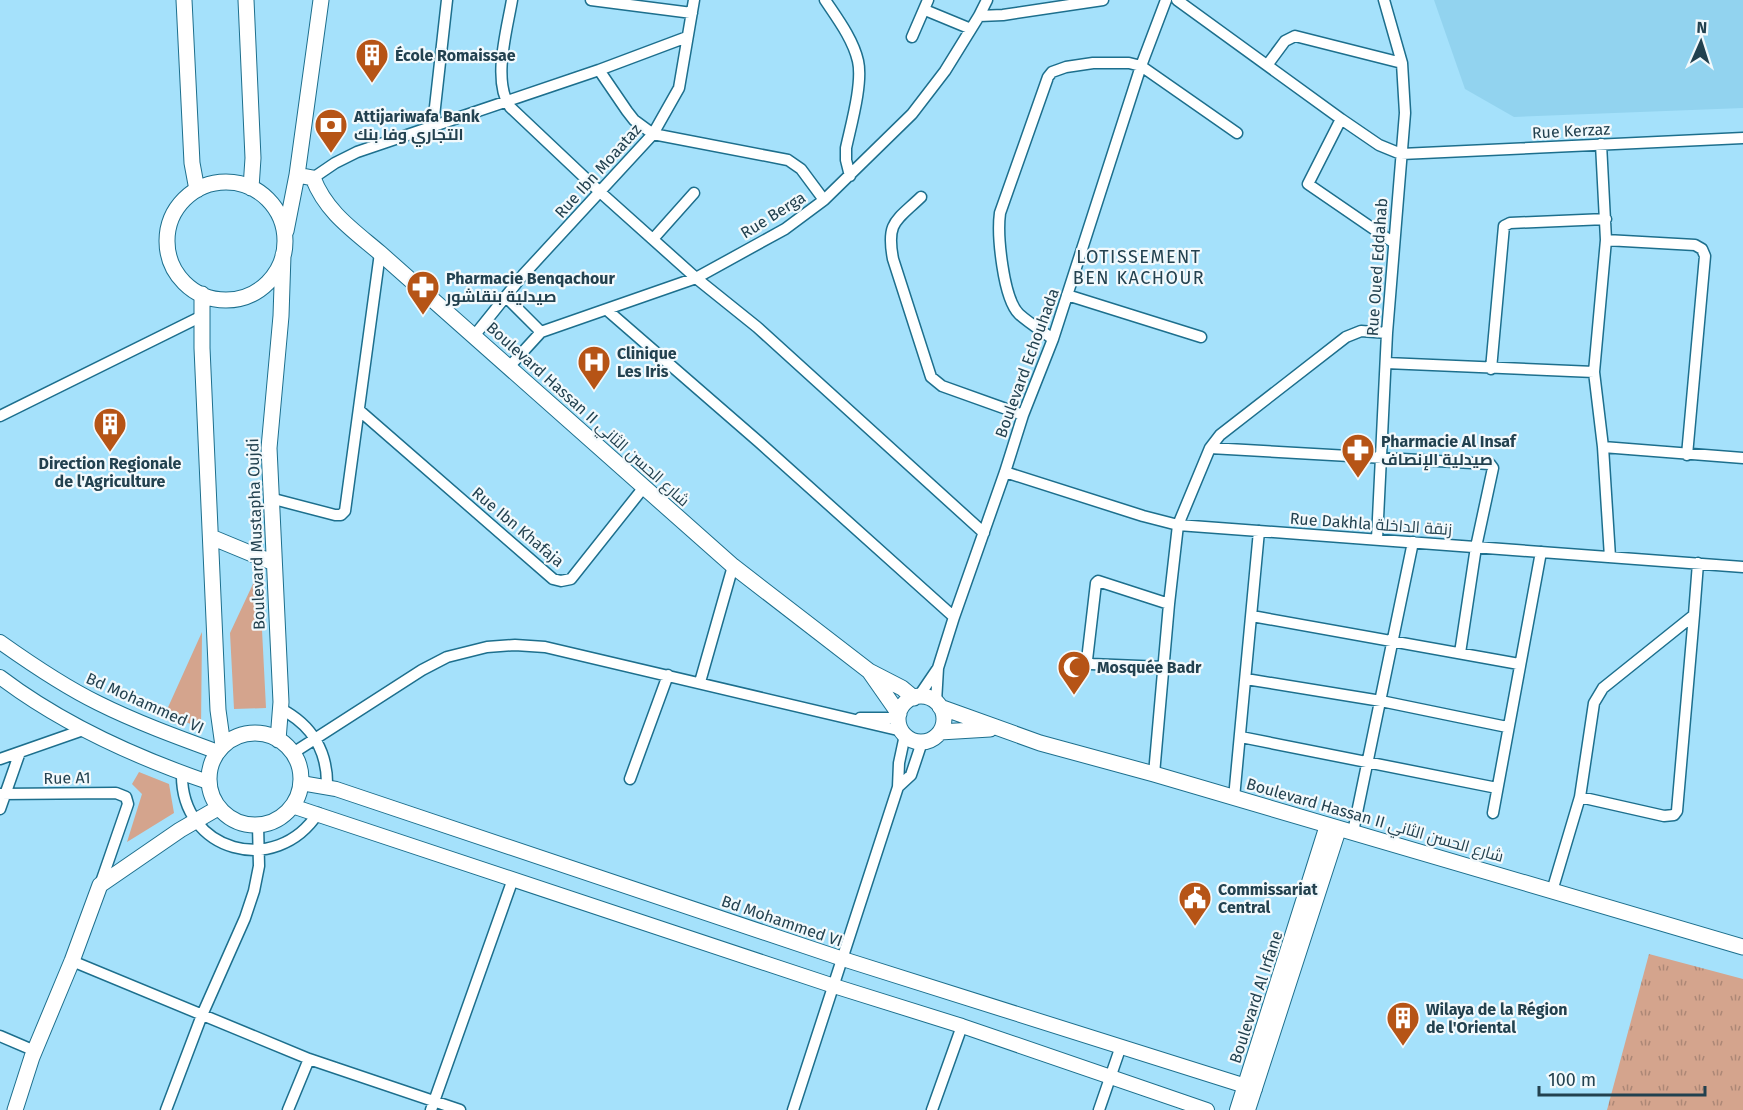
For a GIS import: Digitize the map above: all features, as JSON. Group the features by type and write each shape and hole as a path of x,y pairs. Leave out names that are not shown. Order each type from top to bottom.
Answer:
{"main road":[{"path":"184,0 192,163 197,190"},
{"path":"246,0 253,159 251,188"},
{"path":"285,237 280,217 268,200 251,188 229,182 197,190 178,207 168,231 167,243 169,256 181,279 202,294 227,299 252,293 272,278 283,255 297,175 321,0"},
{"path":"297,175 313,178"},
{"name":"Boulevard Hassan II شارع الحسن الثاني","path":"313,178 332,212 733,566 869,671 917,697"},
{"name":"Boulevard Mustapha Oujdi","path":"278,740 281,709 269,448 281,325 283,255"},
{"path":"202,294 220,749"},
{"path":"211,537 274,563"},
{"name":"Boulevard Hassan II شارع الحسن الثاني","path":"869,671 901,724"},
{"path":"917,697 931,699 938,704 944,718 940,732 933,738 922,742 901,724 904,704 917,697"},
{"name":"Boulevard Hassan II شارع الحسن الثاني","path":"938,704 996,728 1057,748 1154,774 1743,947"},
{"name":"Boulevard Hassan II شارع الحسن الثاني","path":"940,732 996,728"},
{"path":"249,734 269,736 278,740 293,753 299,767 301,783 292,806 274,821 258,825 232,820 218,808 211,796 208,782 212,761 220,749 231,740 249,734"},
{"path":"15,1110 35,1051 72,962 100,885 218,808"}],"street":[{"path":"433,125 447,0"},
{"path":"512,0 501,80 506,101 515,112 600,192 696,278 757,327 984,533"},
{"path":"591,0 693,13"},
{"name":"Rue Ibn Moaataz","path":"474,336 523,275 653,134 679,88 694,0"},
{"path":"825,0 842,26 858,60 859,74 846,148 850,176"},
{"name":"Rue Berga","path":"509,367 541,332 696,278 785,229 824,200 912,114 945,71 987,0"},
{"path":"979,16 1003,15 1103,0"},
{"name":"Boulevard Echouhada","path":"938,704 938,668 954,617 1023,415 1053,339 1141,66 1166,0"},
{"path":"1177,0 1341,119 1379,145 1401,154"},
{"name":"Rue Oued Eddahab","path":"1377,539 1380,457 1404,113 1402,63 1384,0"},
{"path":"912,37 926,5 971,29"},
{"path":"1268,64 1285,41 1295,36 1402,63"},
{"path":"313,178 357,152 598,70 687,37"},
{"path":"1053,339 1019,314 1010,300 998,227 1000,213 1048,77 1052,72 1066,67 1119,61 1141,66 1237,133"},
{"path":"598,70 627,111 653,134 788,160 801,169 824,200"},
{"path":"1341,119 1308,184 1394,243"},
{"name":"Rue Kerzaz","path":"1401,154 1743,138"},
{"path":"1601,144 1606,240 1594,372 1610,557"},
{"path":"653,239 694,193"},
{"path":"921,197 893,225 890,231 890,242 893,259 931,377 942,386 1023,415"},
{"path":"1491,369 1504,226 1510,223 1606,219"},
{"path":"1606,240 1695,245 1702,249 1705,256 1687,455"},
{"path":"270,498 335,515 345,512 381,253"},
{"path":"1067,295 1202,337"},
{"path":"506,297 541,332"},
{"path":"607,310 759,442 954,617"},
{"path":"0,416 202,315"},
{"path":"1154,774 1178,525 1210,448 1220,435 1346,337 1361,331 1388,333"},
{"path":"1386,363 1594,372"},
{"name":"Rue Ibn Khafaja","path":"360,411 558,581 571,579 644,487"},
{"path":"1602,447 1743,458"},
{"path":"1210,448 1488,463 1492,466 1476,547 1460,653"},
{"name":"Rue Dakhla زنقة الداخلة","path":"1005,472 1178,525 1743,567"},
{"path":"1234,798 1259,531"},
{"path":"1340,829 1368,763 1413,542"},
{"path":"1493,813 1541,552"},
{"path":"1580,797 1664,816 1674,815 1677,811 1698,563"},
{"path":"700,682 733,566"},
{"path":"1163,667 1090,664 1087,660 1098,581 1169,604"},
{"path":"1552,891 1580,797 1597,696 1603,688 1694,615"},
{"path":"1252,616 1519,664"},
{"name":"Bd Mohammed VI","path":"0,642 49,675 97,703 153,728 220,749"},
{"path":"293,753 422,670 447,657 488,647 515,645 545,647 848,718 901,724 898,787 793,1110"},
{"name":"Boulevard Echouhada","path":"917,697 938,668"},
{"path":"630,779 668,675"},
{"path":"0,677 83,730 208,782"},
{"path":"1246,679 1381,701 1507,727"},
{"path":"281,709 296,718 315,737 326,766 327,787"},
{"path":"0,759 83,730"},
{"path":"1241,737 1497,788"},
{"path":"898,787 911,775 922,742"},
{"path":"0,809 3,794 20,752"},
{"path":"182,773 184,798 195,821 208,834 240,849 258,850 276,847 293,839 307,828 318,813"},
{"name":"Bd Mohammed VI","path":"301,783 327,787 843,959 1250,1088"},
{"name":"Rue A1","path":"3,794 116,793 126,797 128,804 100,885"},
{"path":"292,806 834,986 962,1026 1207,1110"},
{"path":"166,1110 202,1015 250,904 258,876 258,825"},
{"name":"Boulevard Al Irfane","path":"1237,1110 1250,1088 1340,829"},
{"path":"433,1106 513,879"},
{"path":"72,962 309,1059 433,1106 460,1110"},
{"path":"932,1110 962,1026"},
{"path":"0,1036 35,1051"},
{"path":"1099,1110 1121,1047"},
{"path":"288,1110 309,1059"},
{"name":"Boulevard Al Irfane","path":"1248,1110 1250,1088"}],"shaded area":[{"path":"1434,0 1743,0 1743,108 1514,117 1465,89"}],"green space":[{"path":"259,571 266,708 234,709 230,633"},
{"path":"202,632 201,728 165,714"},
{"path":"139,772 169,784 174,813 127,842 142,794 132,784"},
{"path":"1649,954 1743,979 1743,1110 1607,1110"}],"place":[{"name":"École Romaissae","path":"372,84"},
{"name":"Attijariwafa Bank التجاري وفا بنك","path":"331,154"},
{"name":"Pharmacie Benqachour صيدلية بنقاشور","path":"423,316"},
{"name":"Clinique Les Iris","path":"594,391"},
{"name":"Direction Regionale de l'Agriculture","path":"110,453"},
{"name":"Pharmacie Al Insaf صيدلية الإنصاف","path":"1358,479"},
{"name":"Mosquée Badr","path":"1074,696"},
{"name":"Commissariat Central","path":"1195,927"},
{"name":"Wilaya de la Région de l'Oriental","path":"1403,1047"}],"district":[{"name":"LOTISSEMENT BEN KACHOUR","path":"1139,267"}]}
